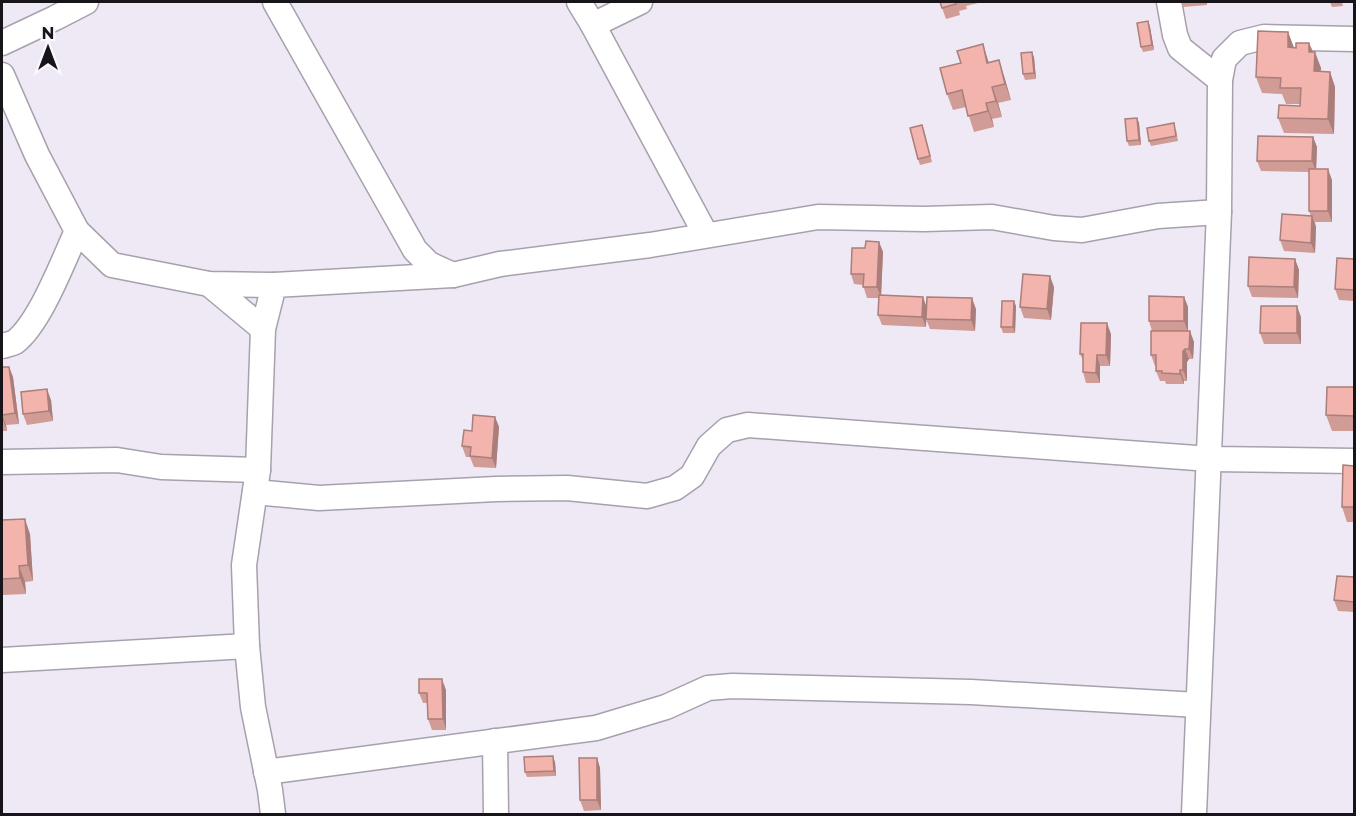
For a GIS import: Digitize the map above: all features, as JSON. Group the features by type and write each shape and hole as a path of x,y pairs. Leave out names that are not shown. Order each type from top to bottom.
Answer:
{"street":[{"path":"2,43 86,2"},
{"path":"275,2 415,250 429,264 453,275"},
{"path":"579,2 706,235"},
{"path":"593,25 640,2"},
{"path":"1169,2 1175,35 1180,48 1220,80"},
{"path":"1194,814 1219,212 1220,80 1224,59 1240,44 1264,37 1354,39"},
{"path":"2,75 37,155 77,231 112,265 209,284 274,285 453,275 510,263 650,245 819,217 924,219 992,217 1054,228 1082,230 1158,216 1219,212"},
{"path":"2,346 13,343 28,329 77,231"},
{"path":"401,279 415,250"},
{"path":"209,284 263,329"},
{"path":"273,814 267,772 253,707 244,565 256,481 263,329 274,285"},
{"path":"2,462 117,460 256,481 319,498 496,489 567,488 647,496 675,488 692,476 709,446 728,430 748,425 1210,459 1354,461"},
{"path":"2,660 248,646"},
{"path":"267,772 596,728 666,707 708,688 732,686 971,692 1198,705"},
{"path":"495,741 496,814"}],"building":[{"path":"940,2 955,2 956,4 942,8"},
{"path":"1148,21 1152,45 1141,47 1137,23"},
{"path":"1258,31 1288,32 1288,47 1296,48 1296,43 1309,43 1309,52 1315,52 1314,71 1330,72 1328,119 1278,118 1279,105 1300,106 1301,88 1280,88 1281,78 1256,77"},
{"path":"983,44 987,63 999,60 1005,84 992,87 996,101 986,103 988,111 968,116 962,90 947,94 940,68 961,63 957,51"},
{"path":"1032,52 1034,73 1023,74 1021,53"},
{"path":"1137,118 1139,140 1127,141 1125,119"},
{"path":"1174,123 1176,136 1149,141 1147,128"},
{"path":"922,125 930,156 918,159 910,128"},
{"path":"1258,136 1313,137 1312,161 1257,161"},
{"path":"1309,169 1328,169 1328,211 1309,211"},
{"path":"1282,214 1312,216 1311,243 1280,240"},
{"path":"866,241 879,242 877,287 863,287 864,274 851,274 852,248 865,248"},
{"path":"1249,257 1295,259 1294,287 1248,286"},
{"path":"1337,258 1354,259 1354,290 1335,289"},
{"path":"1023,274 1050,276 1047,309 1020,307"},
{"path":"879,295 923,297 922,317 878,315"},
{"path":"1149,296 1184,297 1184,321 1149,321"},
{"path":"927,297 972,298 971,320 926,319"},
{"path":"1002,301 1014,301 1013,327 1001,327"},
{"path":"1261,306 1297,306 1297,333 1260,333"},
{"path":"1081,323 1107,323 1106,355 1097,355 1096,373 1083,372 1083,354 1080,354"},
{"path":"1151,331 1190,331 1189,349 1183,351 1183,370 1180,370 1180,374 1156,371 1156,355 1151,355"},
{"path":"2,367 9,367 15,413 2,415"},
{"path":"1327,387 1354,387 1354,416 1326,415"},
{"path":"47,389 49,411 23,414 21,392"},
{"path":"473,415 495,417 492,458 470,456 471,447 462,446 464,430 472,431"},
{"path":"1343,465 1354,466 1354,507 1342,507"},
{"path":"25,519 28,565 19,566 20,578 2,579 2,520"},
{"path":"1337,576 1354,577 1354,602 1334,600"},
{"path":"419,679 442,679 443,719 428,719 427,693 419,693"},
{"path":"553,756 554,771 525,772 524,757"},
{"path":"579,758 597,758 597,800 580,800"}]}
